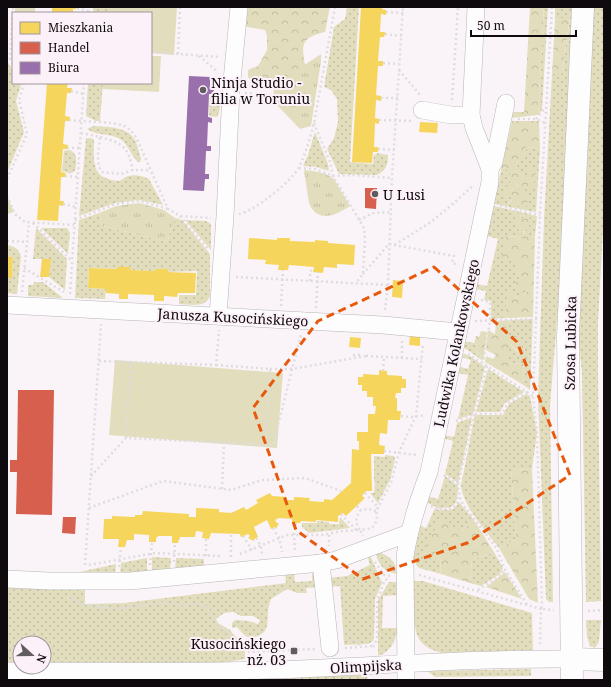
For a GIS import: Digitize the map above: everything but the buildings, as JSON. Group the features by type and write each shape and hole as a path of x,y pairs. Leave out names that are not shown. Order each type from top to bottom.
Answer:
{"main road":[{"name":"Szosa Lubicka","path":"572,670 568,336 583,7"},
{"name":"Olimpijska","path":"572,670 604,660"}],"street":[{"path":"219,316 231,91 240,7"},
{"name":"Ludwika Kolankowskiego","path":"406,672 405,556 409,533 418,501 429,472 490,182 490,169 474,128 471,115 476,7"},
{"path":"422,110 451,115 471,115"},
{"path":"490,169 494,162 505,111"},
{"name":"Janusza Kusocińskiego","path":"14,301 102,310 310,320 424,328 459,327"},
{"path":"7,579 130,582 206,574 232,564 290,566 320,563 336,560 409,533"},
{"path":"320,563 330,648"},
{"name":"Olimpijska","path":"7,671 225,671 373,665 406,672 539,659 572,670"}],"path":[{"path":"77,8 89,12 89,7"},
{"path":"178,54 180,7"},
{"path":"180,216 216,218 244,213 251,210 274,193 299,168 314,123 335,7"},
{"path":"383,325 388,285 390,212 403,7"},
{"path":"451,115 458,7"},
{"path":"540,647 542,604 537,433 533,396 540,216 552,7"},
{"path":"386,12 403,13"},
{"path":"10,59 12,24"},
{"path":"384,34 401,36"},
{"path":"152,52 225,57"},
{"path":"7,56 12,62"},
{"path":"198,56 219,72"},
{"path":"383,63 399,64"},
{"path":"399,70 421,95 422,110"},
{"path":"7,179 27,134 19,100 24,84"},
{"path":"70,300 84,84"},
{"path":"231,91 271,95"},
{"path":"71,92 84,94"},
{"path":"381,98 398,98"},
{"path":"536,119 546,106"},
{"path":"505,111 536,119 546,124"},
{"path":"69,120 115,124 131,130 136,137 168,208"},
{"path":"379,120 395,122"},
{"path":"314,123 330,162 333,176 364,228 366,239 363,274"},
{"path":"81,133 113,141 124,148 130,157 133,170"},
{"path":"100,137 98,164 102,172 121,174 133,170 150,170"},
{"path":"67,148 80,148"},
{"path":"378,149 394,150"},
{"path":"299,168 315,169 333,176 353,175 392,178"},
{"path":"355,283 389,244 396,244 431,222 490,169"},
{"path":"65,176 79,176"},
{"path":"7,196 15,214 21,220 29,223 74,225"},
{"path":"75,220 115,204 139,201 168,208 180,216 208,250"},
{"path":"486,203 540,216"},
{"path":"63,204 76,208"},
{"path":"359,220 373,213 390,212"},
{"path":"14,301 24,268 29,223"},
{"path":"33,223 72,262"},
{"path":"7,241 27,242"},
{"path":"389,244 454,256 452,264 472,268"},
{"path":"24,268 70,296"},
{"path":"310,281 310,271 314,269"},
{"path":"281,319 283,270"},
{"path":"126,438 273,445 292,369 310,320 318,281 318,272"},
{"path":"220,275 388,285"},
{"path":"466,296 490,302 490,321 483,364"},
{"path":"102,310 85,565 150,554 174,553 206,556 232,564"},
{"path":"216,365 219,316"},
{"path":"459,327 490,321 537,319"},
{"path":"232,564 252,550 287,535 322,536 372,528 376,523 376,511 394,475 399,452 416,416 424,328"},
{"path":"455,349 470,355 533,396"},
{"path":"352,355 422,359"},
{"path":"99,361 292,369 366,356"},
{"path":"383,371 384,357"},
{"path":"91,476 126,438 130,362"},
{"path":"418,501 440,510 445,508 449,510 455,507 458,501 458,485 474,414 487,366"},
{"path":"265,445 270,369"},
{"path":"401,416 416,416 440,420 474,414 502,414 508,403 527,392"},
{"path":"222,489 224,444"},
{"path":"384,451 432,457"},
{"path":"89,508 163,481 231,490 262,480 305,478 342,491"},
{"path":"365,493 378,508"},
{"path":"458,494 464,507 497,549 504,568 528,606"},
{"path":"357,506 361,510"},
{"path":"361,510 369,509 376,511"},
{"path":"358,530 356,526 356,519 361,510"},
{"path":"341,514 358,530"},
{"path":"290,566 296,523"},
{"path":"273,528 279,538 290,566"},
{"path":"231,534 232,564"},
{"path":"243,536 252,550"},
{"path":"206,539 206,574"},
{"path":"149,580 152,542"},
{"path":"118,581 121,547"},
{"path":"477,590 501,575 504,568"},
{"path":"413,573 477,590 541,610 554,610"},
{"path":"373,665 373,646 377,639 377,600 385,580 394,576"},
{"path":"50,581 66,596 86,605 117,608 160,603 170,603 180,606 199,604 208,608 214,624 225,630 231,638 249,652 373,646"},
{"path":"584,611 602,610"}],"highlighted area":[{"path":"434,267 517,342 570,475 467,543 363,579 296,530 253,408 318,321"}],"green space":[{"path":"15,7 35,7 35,12 15,12"},
{"path":"93,7 107,7 107,12 93,12"},
{"path":"107,7 177,7 174,55 152,53 152,12 107,12"},
{"path":"243,7 330,7 325,32 317,34 305,42 303,51 305,65 277,83 262,85 255,83 248,77 248,70 258,66 267,50 267,36 265,30 242,26"},
{"path":"347,7 359,7 350,162 373,164 374,153 375,155 377,153 388,155 386,167 377,175 339,174 327,149 334,138 338,122 337,99 331,90 324,87 334,27 345,19"},
{"path":"530,7 544,7 538,115 511,118 512,112 524,112"},
{"path":"544,7 548,7 542,110 538,115"},
{"path":"555,7 573,7 558,309 550,405 553,602 549,602 546,599 538,398 544,219 552,74 562,74 570,17 555,20"},
{"path":"592,7 604,7 604,209 598,323 601,601 586,602 582,374 577,320"},
{"path":"570,16 562,74 552,74 555,20"},
{"path":"321,54 311,126 300,129 273,101 274,85"},
{"path":"152,56 161,56 159,92 102,89 103,84 152,84"},
{"path":"7,61 12,69 12,84 21,85 16,101 24,132 7,173"},
{"path":"88,84 103,84 100,121 96,121 86,116"},
{"path":"210,94 218,99 220,103 217,117 209,116"},
{"path":"512,121 539,121 540,149 526,147 524,161 518,160 516,168 524,179 530,168 534,170 534,188 523,189 518,182 517,189 529,196 526,207 508,205 513,197 504,197 505,187 510,184 510,170 501,170"},
{"path":"93,126 116,128 131,135 137,145 141,159 140,162 136,160 126,144 120,139 95,133 87,129"},
{"path":"315,132 328,164 329,171 316,167 303,166"},
{"path":"86,138 94,139 94,162 98,172 101,175 117,181 133,175 149,179 163,205 139,200 115,203 79,216"},
{"path":"526,147 540,149 536,212 494,204 501,170 510,170 510,185 514,196 508,204 526,206 517,189 518,181 524,179 516,169 518,160 524,160"},
{"path":"64,150 72,151 76,156 76,168 71,173 62,172"},
{"path":"304,170 323,173 334,179 350,206 333,215 322,216 317,214 309,203"},
{"path":"7,196 14,212 7,214"},
{"path":"139,203 164,210 175,218 167,242 102,226 99,213 116,206"},
{"path":"494,206 516,211 515,212 518,213 515,219 522,230 524,242 519,240 520,237 506,236 523,261 520,266 527,263 532,270 515,269 520,279 530,289 520,299 508,292 505,318 491,319 491,301 484,300 486,291 475,289 476,284 487,286 498,239 487,236"},
{"path":"515,212 525,213 524,216 521,215 520,218 524,219 527,214 532,215 529,219 533,221 533,223 528,223 528,226 532,227 531,230 524,230 523,234 535,237 533,317 505,318 508,292 520,299 529,290 521,293 514,284 520,279 515,269 531,269 527,263 523,267 520,267 522,261 518,263 502,259 506,236 520,237 519,240 524,241 524,239 521,238 522,232 518,232 519,223 511,221 515,219 515,217 511,217 513,213 518,213"},
{"path":"99,213 102,226 167,242 175,218 182,220 210,254 210,296 208,300 205,303 197,305 179,304 179,295 196,295 197,271 168,272 168,269 156,269 155,271 130,270 130,267 117,267 117,269 89,268 88,288 106,289 105,299 75,298 79,220"},
{"path":"525,213 537,216 535,237 523,235 528,222 532,223 528,219 532,215 524,219 520,218 521,215 524,216"},
{"path":"185,220 206,221 211,224 211,250"},
{"path":"36,228 67,259 65,290 49,277 51,259 33,259"},
{"path":"41,228 67,228 70,233 68,254"},
{"path":"7,245 16,248 21,256 17,294 7,293 7,278 12,278 13,258 7,257"},
{"path":"34,282 43,282 63,298 28,296 28,285 33,285"},
{"path":"533,319 530,390 522,384 524,364 509,363 509,343 518,352 524,348 511,338 505,330 510,320"},
{"path":"510,320 505,330 511,337 516,336 524,348 519,352 509,343 509,363 524,364 522,384 485,362 486,356 493,359 496,355 486,350 488,330 495,334 496,321"},
{"path":"481,331 487,332 484,355 476,353 478,345 474,344 476,336 479,337"},
{"path":"464,341 478,345 476,353 484,355 483,361 463,347"},
{"path":"461,353 470,356 485,367 473,414 458,419 468,375 457,373 458,366 468,369 471,360 460,357"},
{"path":"115,360 283,373 277,448 109,435"},
{"path":"488,369 524,392 505,403 500,412 476,412"},
{"path":"526,394 530,396 537,433 532,469 511,470 516,539 499,548 470,509 462,493 461,485 475,415 503,415 509,404"},
{"path":"472,417 458,483 445,474 453,441 442,438 443,435 454,437 457,423"},
{"path":"385,455 394,456 395,459 390,480 378,503 370,493 374,493 374,456 385,457"},
{"path":"532,469 538,603 529,599 499,548 516,539 511,470"},
{"path":"445,476 458,486 457,496 456,502 452,506 449,508 445,507 440,509 424,501 426,496 438,499"},
{"path":"459,502 474,520 461,531 422,555 440,560 441,574 419,568 414,559 418,525 426,528 435,508 441,511 444,509 451,510 455,508"},
{"path":"340,517 350,528 309,533 302,527 302,523 317,523 317,521 329,522 329,524 339,524"},
{"path":"440,519 461,531 474,520 494,552 472,560 470,583 441,574 440,560 422,556"},
{"path":"494,552 503,568 500,574 481,586 470,583 472,560"},
{"path":"381,553 388,556 393,561 396,574 385,570 380,565 376,554"},
{"path":"367,555 370,555 382,583 375,599 373,641 368,644 344,645 340,586 328,587 329,578 347,576 370,565"},
{"path":"152,557 171,558 170,571 152,573"},
{"path":"147,558 147,573 120,575 121,563"},
{"path":"176,558 204,559 204,568 175,571"},
{"path":"116,564 115,577 79,572"},
{"path":"312,572 315,575 318,587 306,588 307,593 297,593 287,589 271,599 266,629 262,634 252,638 245,635 237,627 232,628 232,623 235,620 249,621 258,624 260,620 253,616 241,616 233,612 224,613 216,619 218,623 230,630 238,640 252,648 245,649 245,659 222,663 52,662 52,635 12,635 12,662 7,662 7,586 85,589 85,604 124,603 286,583 285,573 294,573 295,582 312,581"},
{"path":"505,572 522,599 486,587"},
{"path":"414,581 423,581 532,613 533,650 442,653 428,647 419,639 415,627"},
{"path":"389,582 397,582 397,595 383,596 382,628 398,628 396,637 390,649 378,656 378,600"},
{"path":"586,620 601,620 599,642 595,648 590,646 587,637"},
{"path":"531,669 531,676 435,677 427,671"},
{"path":"368,674 367,680 7,680 7,677"}],"place":[{"name":"Ninja Studio - filia w Toruniu","path":"203,90"},
{"name":"U Lusi","path":"375,194"},
{"name":"Kusocińskiego nż. 03","path":"294,651"}]}
